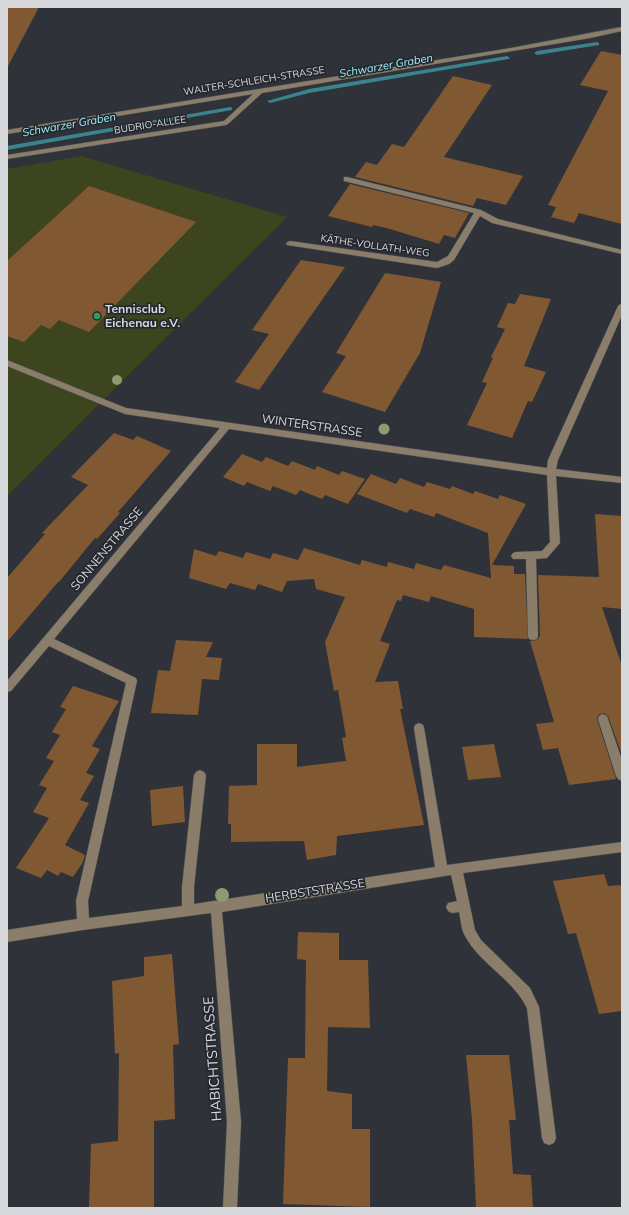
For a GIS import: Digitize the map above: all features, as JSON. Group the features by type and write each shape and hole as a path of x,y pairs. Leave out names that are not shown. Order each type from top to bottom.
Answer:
{"street":[{"name":"WALTER-SCHLEICH-STRASSE","path":"7,132 511,50 622,29"},
{"name":"BUDRIO-ALLEE","path":"7,157 226,123 260,91"},
{"path":"347,179 478,212 495,221 622,252"},
{"name":"KÄTHE-VOLLATH-WEG","path":"290,243 437,265 446,262 451,258 478,212"},
{"path":"516,556 544,555 555,543 551,472 553,460 622,306"},
{"name":"WINTERSTRASSE","path":"7,363 125,410 551,472 622,480"},
{"name":"SONNENSTRASSE","path":"7,688 227,426"},
{"path":"531,556 533,636"},
{"path":"47,640 132,682 82,901 83,924"},
{"path":"604,719 622,776"},
{"path":"419,728 442,872"},
{"path":"188,911 188,887 200,775"},
{"name":"HERBSTSTRASSE","path":"7,936 83,924 216,907 456,869 622,847"},
{"path":"456,869 458,907 469,932 477,944 526,992 533,1006 548,1138"},
{"name":"HABICHTSTRASSE","path":"216,907 234,1122 230,1208"}],"green space":[{"name":"Tennisclub Eichenau e.V.","path":"81,156 287,217 7,496 7,169"}],"building":[{"path":"7,7 39,7 7,68"},
{"path":"601,51 622,55 622,224 579,213 574,223 551,217 556,207 548,205 608,91 580,85"},
{"path":"453,76 492,85 444,157 523,176 506,205 477,198 473,206 355,177 366,162 377,165 392,144 404,147"},
{"path":"350,184 469,213 455,238 444,235 439,244 390,229 373,225 372,227 328,216"},
{"path":"89,186 196,222 89,332 59,320 50,329 41,325 24,342 7,336 7,261"},
{"path":"301,260 345,267 259,390 235,382 269,334 252,330"},
{"path":"385,273 441,282 420,353 385,412 322,392 346,356 336,353"},
{"path":"520,294 551,299 524,366 546,372 532,402 528,401 512,438 467,425 487,383 482,382 493,358 491,357 505,329 497,327 508,303 515,304"},
{"path":"114,433 133,440 137,436 171,451 118,512 120,513 97,539 95,538 7,642 7,578 45,534 42,533 88,485 71,477"},
{"path":"242,454 262,462 266,457 288,466 292,461 315,470 317,466 339,475 342,471 365,479 348,504 325,495 322,499 300,490 296,495 273,486 270,491 247,482 244,486 223,477"},
{"path":"371,474 396,484 400,478 424,487 427,482 450,489 452,486 473,494 475,491 498,499 500,495 526,504 492,565 514,566 514,574 525,574 528,639 474,637 474,609 431,596 429,602 403,595 401,601 397,600 380,641 390,644 375,682 398,681 403,709 400,709 424,825 337,836 336,855 307,860 304,841 231,842 231,824 228,824 229,786 257,785 257,744 297,744 297,767 346,761 342,738 346,737 338,690 334,691 325,642 345,597 316,589 314,579 287,581 282,592 258,584 255,590 230,583 226,589 189,578 194,549 216,556 219,551 243,558 246,552 270,559 273,553 298,560 304,548 360,565 362,560 387,567 388,562 414,569 416,563 441,570 444,565 491,578 488,533 436,513 434,517 410,509 407,513 357,494"},
{"path":"595,514 622,516 622,609 602,607 622,666 622,755 608,716 604,713 598,715 597,719 616,779 569,785 558,748 543,750 536,724 554,722 530,641 537,640 540,636 538,575 599,577"},
{"path":"176,640 213,642 206,657 222,658 219,680 202,679 198,715 151,713 158,670 170,671"},
{"path":"73,686 119,701 92,746 100,749 86,773 94,776 80,800 89,803 65,845 85,855 83,862 73,877 61,872 58,876 47,870 41,878 16,868 49,818 33,812 47,788 39,785 54,761 46,758 60,735 52,732 66,709 60,707"},
{"path":"494,744 501,777 468,780 462,747"},
{"path":"183,786 185,822 152,826 150,790"},
{"path":"604,874 608,886 622,885 622,1011 599,1014 576,933 568,934 553,881"},
{"path":"298,932 339,933 339,960 368,960 370,1028 328,1027 327,1091 352,1094 352,1129 370,1129 370,1207 283,1204 288,1058 305,1058 306,960 297,959"},
{"path":"172,954 179,1044 173,1045 175,1119 154,1121 154,1208 89,1208 91,1144 118,1141 119,1053 115,1054 112,981 144,976 144,957"},
{"path":"466,1055 509,1055 516,1120 509,1120 513,1174 531,1175 533,1208 476,1208 472,1120"}],"waterway":[{"name":"Schwarzer Graben","path":"537,53 597,44"},
{"name":"Schwarzer Graben","path":"270,101 309,91 507,58"},
{"name":"Schwarzer Graben","path":"7,148 230,109"}],"place":[{"name":"Tennisclub Eichenau e.V.","path":"97,316"}]}
